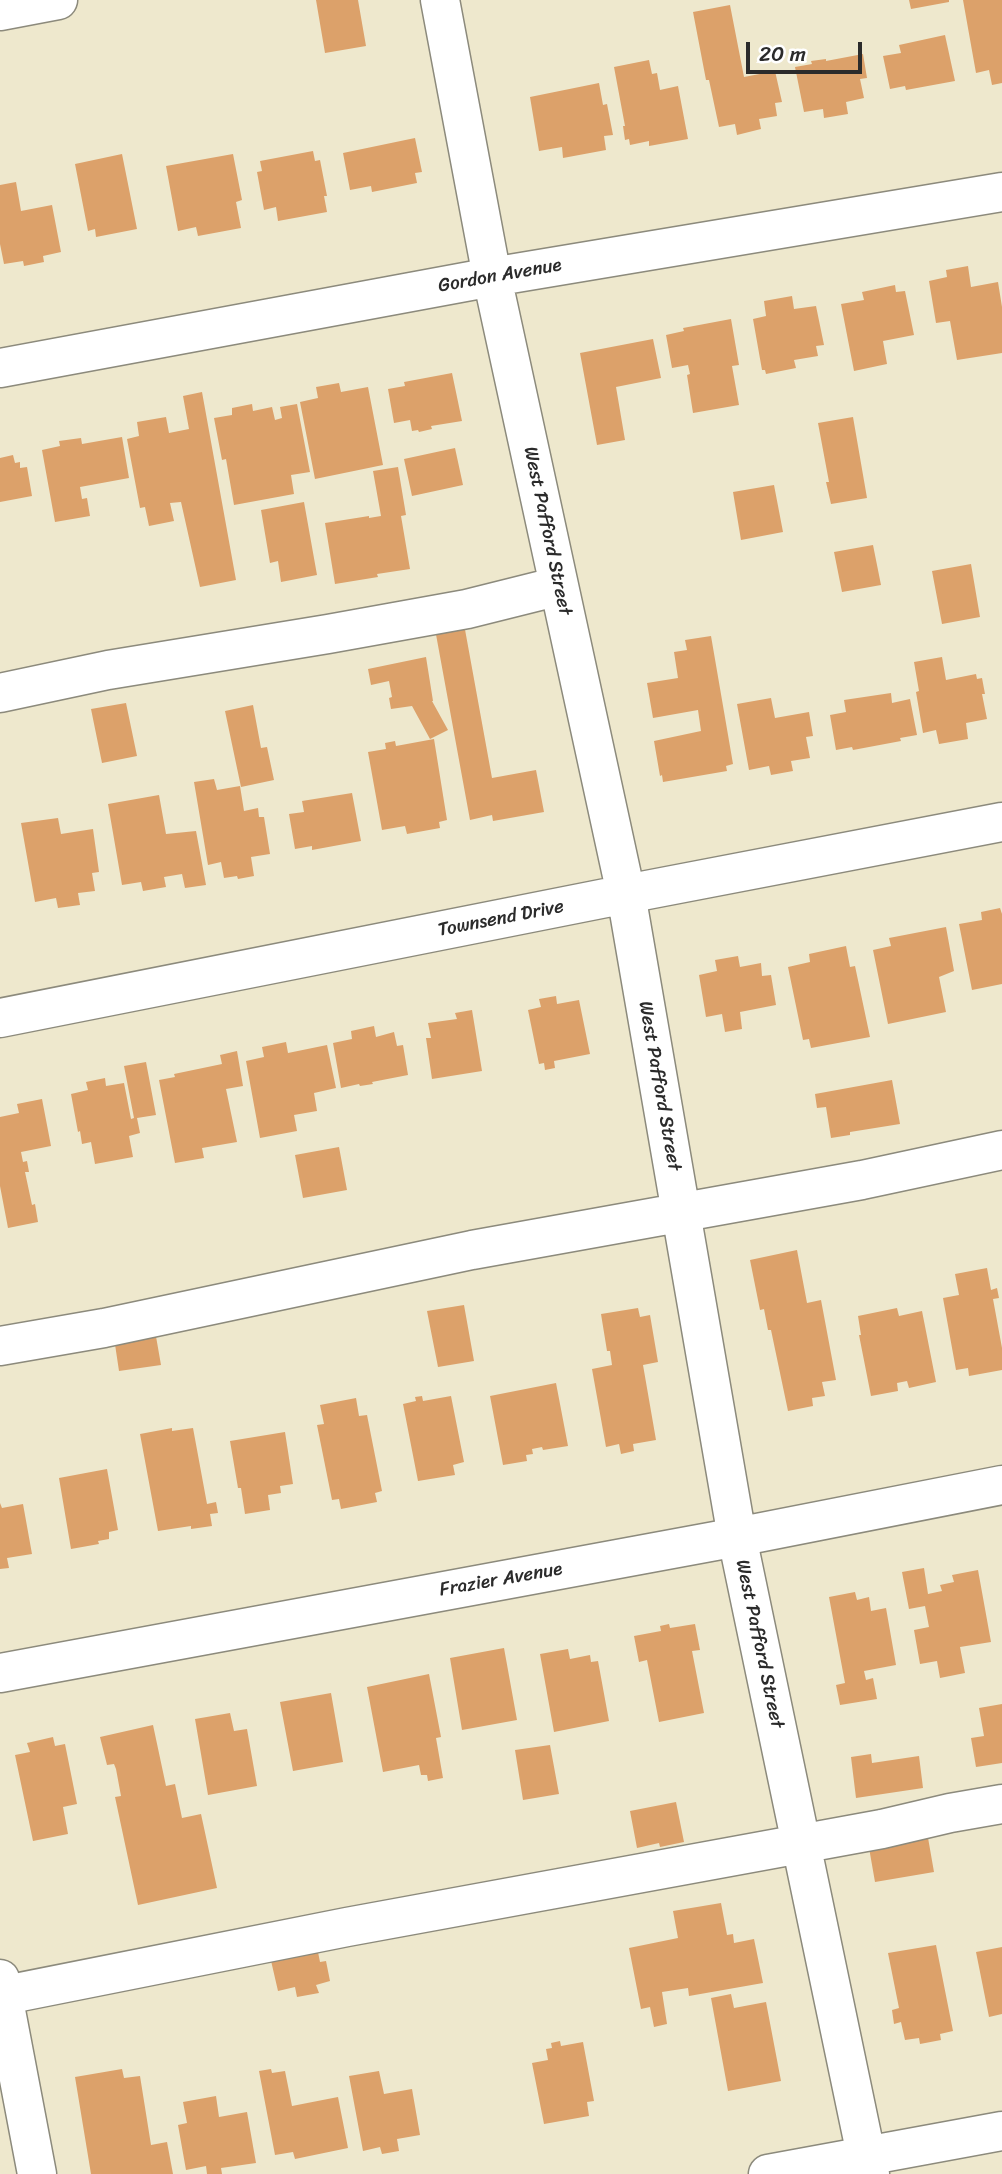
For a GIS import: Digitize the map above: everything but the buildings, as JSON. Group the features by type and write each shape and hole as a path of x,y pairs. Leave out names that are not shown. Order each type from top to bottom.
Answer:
{"street":[{"path":"0,11 58,0"},
{"name":"West Pafford Street","path":"440,0 492,277 626,894 737,1537 868,2165"},
{"name":"Gordon Avenue","path":"0,368 492,277 1002,192"},
{"path":"0,693 107,670 328,635 455,611 559,586"},
{"name":"Townsend Drive","path":"0,1018 1002,822"},
{"path":"0,1346 104,1328 472,1250 862,1180 1002,1150"},
{"name":"Frazier Avenue","path":"0,1673 737,1537 1002,1485"},
{"path":"37,2174 1,1990 801,1844 1002,1804"},
{"path":"768,2174 868,2165 1002,2131"}]}
